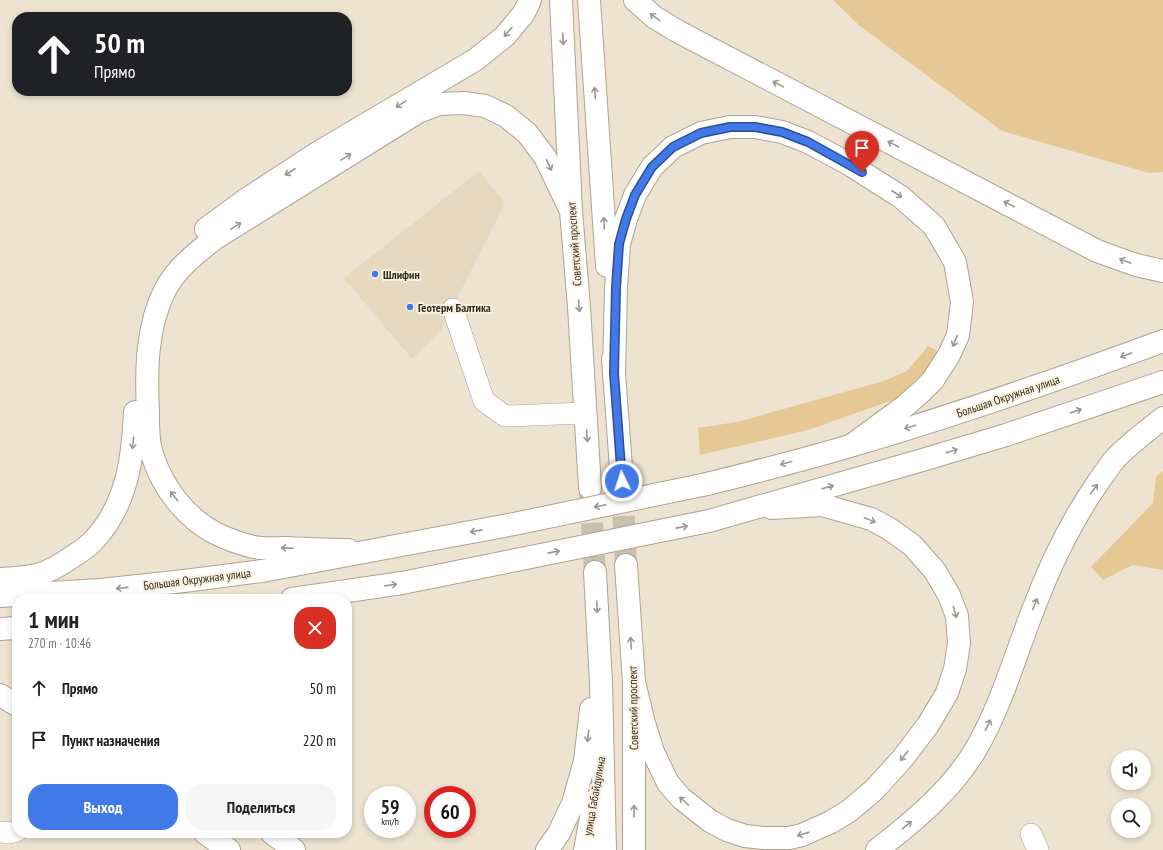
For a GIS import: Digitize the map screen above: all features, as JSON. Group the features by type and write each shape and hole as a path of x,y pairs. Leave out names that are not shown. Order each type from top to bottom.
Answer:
{"main road":[{"path":"0,579 37,575 63,563 94,541 105,528 118,504 128,476 134,437 134,363 137,332 149,297 168,263 210,226 247,199 319,152 475,60 505,36 524,13 530,0"},
{"name":"Советский проспект","path":"561,0 571,211 579,307 590,488"},
{"path":"589,0 622,481"},
{"path":"635,0 654,17 677,31 1097,251 1136,265 1163,271"},
{"path":"368,551 256,547 229,540 214,532 184,509 168,489 153,457 149,439 147,380 152,328 157,308 166,288 178,270 193,255 214,240 418,112 440,104 464,103 485,106 506,116 527,133 545,157 571,211"},
{"path":"614,373 616,288 619,244 635,195 652,167 673,147 701,133 730,127 755,127 782,132 808,142 850,164 901,197 934,226 955,262 962,302 958,335 949,355 933,380 921,392 905,406 851,446"},
{"name":"Большая Окружная улица","path":"34,594 101,590 262,571 514,524 707,484 851,446 995,401 1163,341"},
{"path":"349,594 709,521 1006,435 1163,382"},
{"path":"877,850 941,795 960,774 976,749 992,718 1033,609 1068,529 1088,497 1115,459 1140,436 1163,418"},
{"path":"634,682 653,752 668,782 681,798 710,821 727,830 745,836 789,838 802,835 831,822 849,811 874,790 903,758 928,725 946,693 954,669 959,642 957,616 949,594 935,571 912,545 888,528 871,519 822,505 750,509"},
{"name":"Советский проспект","path":"626,565 634,682 634,850"},
{"path":"595,572 603,742 605,850"},
{"name":"Большая Окружная улица","path":"0,596 12,595"},
{"path":"0,629 12,628"},
{"path":"547,850 559,833 573,803 585,761 599,642"},
{"path":"0,695 12,702"},
{"name":"улица Габайдулина","path":"585,850 603,742"},
{"path":"212,838 229,850"},
{"path":"278,838 294,850"}],"lane":[{"path":"453,310 484,401 504,416 585,413"},
{"path":"0,832 12,832"}],"shaded area":[{"path":"833,0 1163,0 1163,172 1149,173 1002,131 860,26"},
{"path":"479,171 505,203 440,332 412,359 344,278"},
{"path":"928,346 943,354 922,381 893,400 808,430 700,455 698,428 737,422 884,381 907,371"},
{"path":"1163,471 1163,570 1132,565 1103,580 1091,567 1153,503 1156,477"}],"tunnel":[{"path":"622,483 626,565"},
{"path":"590,490 595,572"}],"place":[{"name":"Шлифин","path":"375,274"},
{"name":"Геотерм Балтика","path":"410,307"}],"route":[{"path":"622,481 614,373 616,288 619,244 635,195 652,167 673,147 701,133 730,127 755,127 782,132 808,142 862,172"}]}
